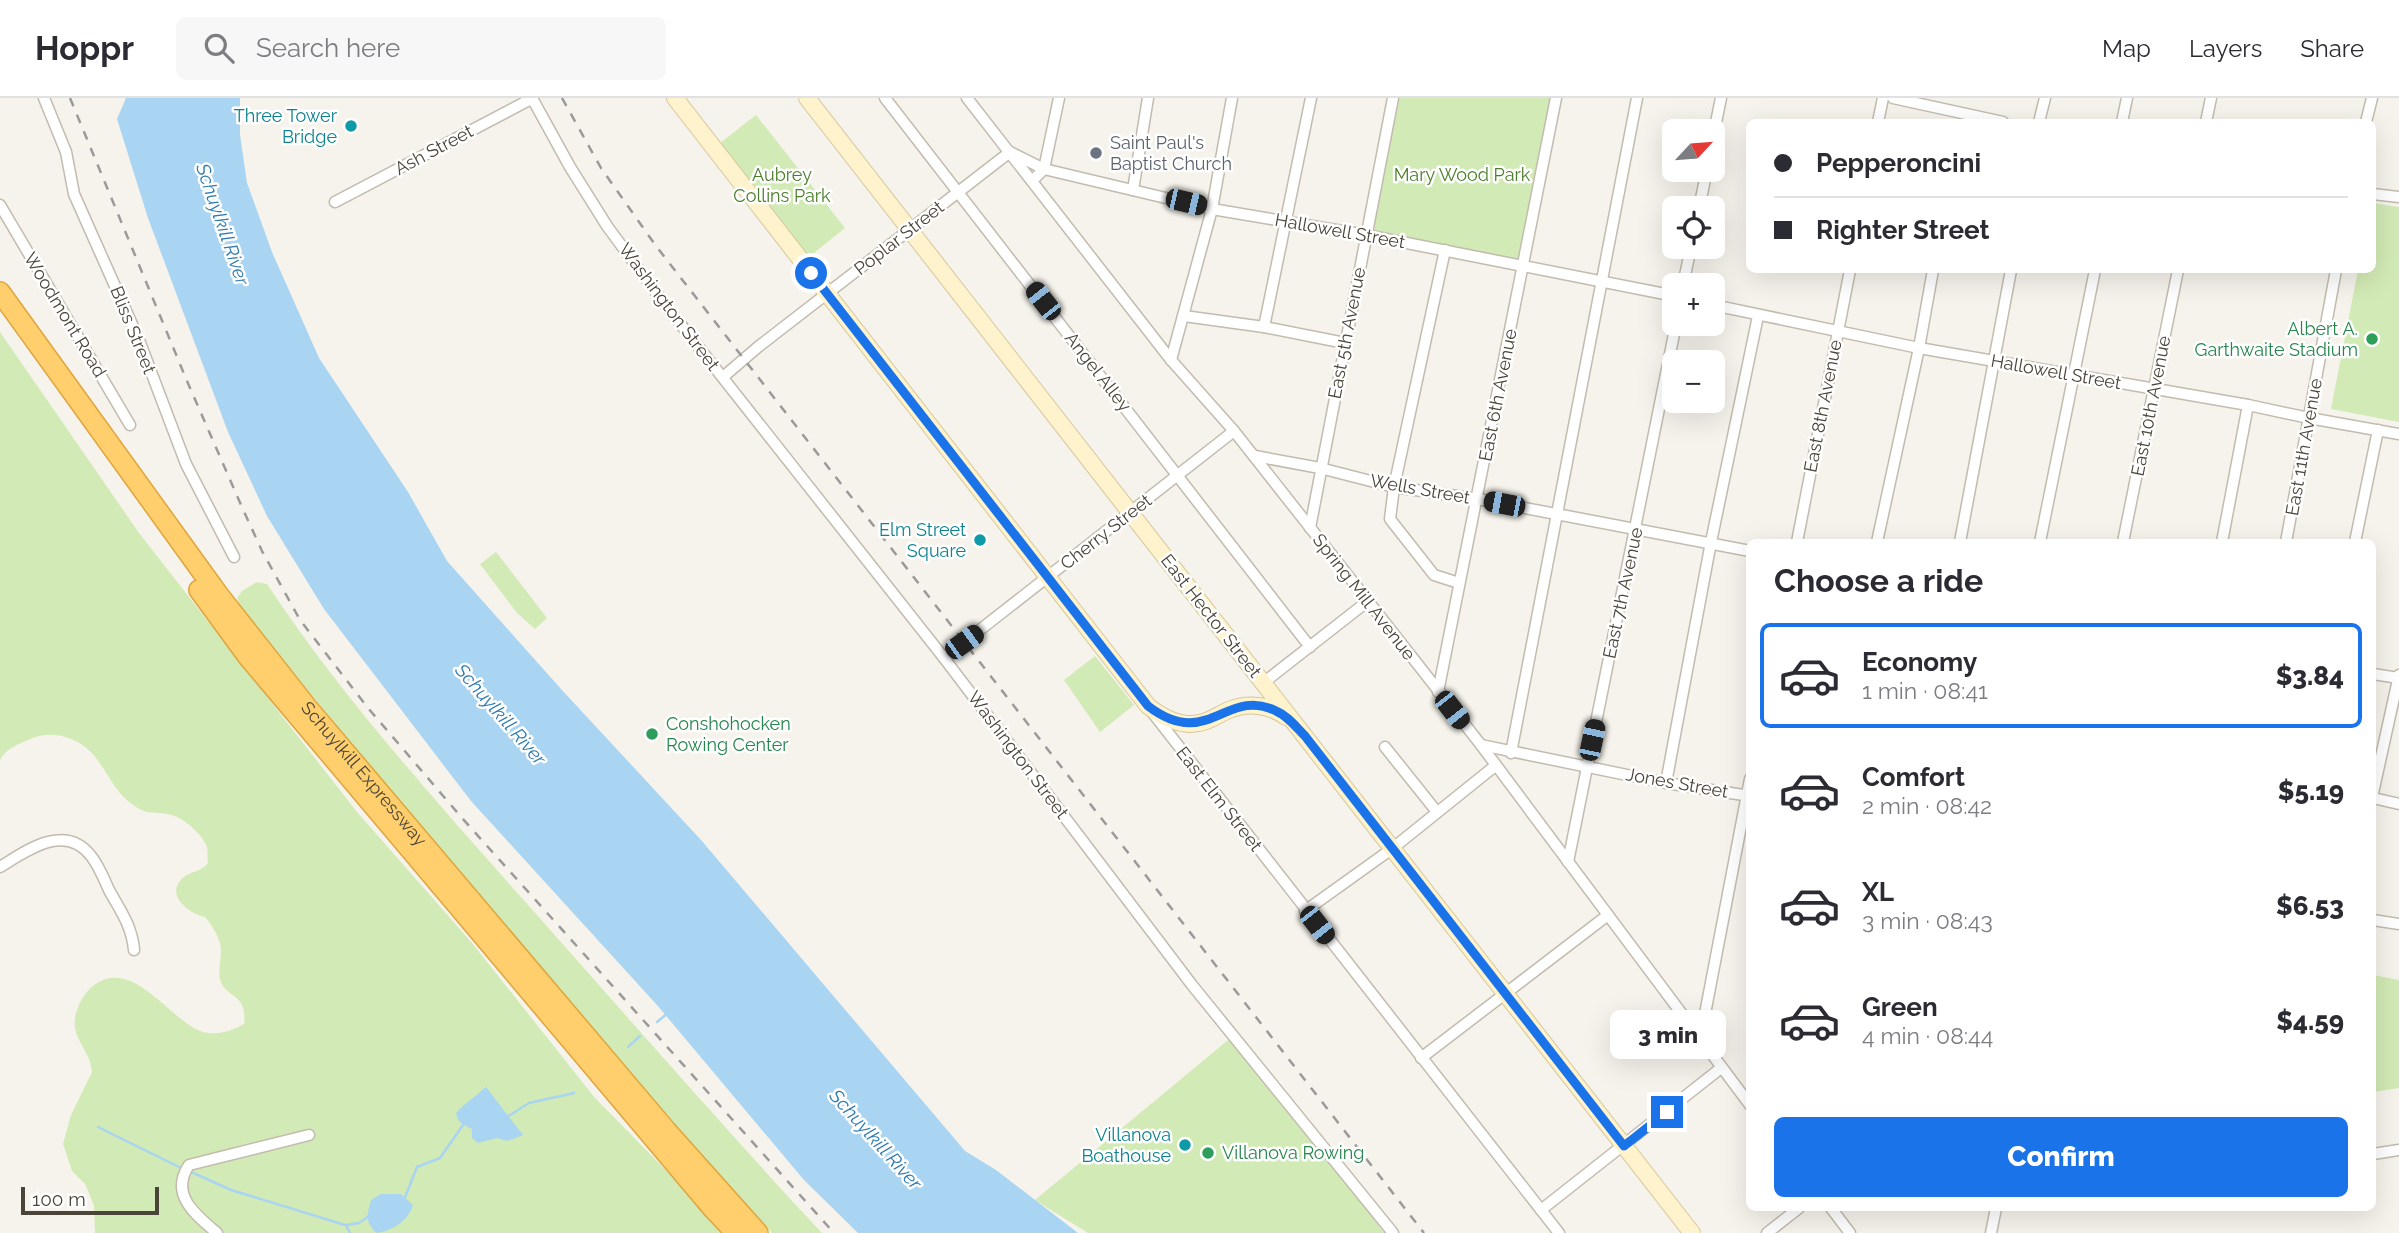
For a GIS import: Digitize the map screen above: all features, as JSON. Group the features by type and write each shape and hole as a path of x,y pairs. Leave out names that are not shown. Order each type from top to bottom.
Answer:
{"highway":[{"name":"Schuylkill Expressway","path":"0,292 218,594 307,707 666,1130 758,1233"},
{"name":"Schuylkill Expressway","path":"0,314 248,657 704,1199 736,1233"}],"main road":[{"name":"East Elm Street","path":"675,98 1148,706"},
{"name":"East Hector Street","path":"807,98 1692,1233"},
{"path":"1148,706 1176,722 1197,724 1245,706 1258,697 1263,683"},
{"path":"1245,706 1276,710 1305,736"}],"street":[{"name":"Bliss Street","path":"44,98 66,152 74,194 139,340 186,464 234,557"},
{"name":"Ash Street","path":"334,202 532,98"},
{"name":"Washington Street","path":"532,98 607,226 944,658 1192,985 1393,1233"},
{"name":"Angel Alley","path":"885,98 1310,647"},
{"name":"Spring Mill Avenue","path":"967,98 1171,360 1255,456 1480,745 1746,1100"},
{"path":"1032,181 1044,169 1059,98"},
{"path":"1133,190 1149,98"},
{"path":"1171,360 1212,209 1232,98"},
{"path":"1264,327 1311,98"},
{"name":"East 5th Avenue","path":"1310,528 1393,98"},
{"name":"East 6th Avenue","path":"1438,692 1556,98"},
{"path":"1511,753 1637,98"},
{"path":"1717,119 1721,98"},
{"path":"1879,119 1883,98"},
{"path":"1893,98 1959,118"},
{"path":"2040,119 2045,98"},
{"path":"2123,119 2127,98"},
{"path":"2207,119 2211,98"},
{"path":"2367,119 2372,98"},
{"name":"Poplar Street","path":"723,377 1010,152"},
{"name":"Hallowell Street","path":"1010,152 1044,169 1212,209 1366,235 1662,294"},
{"path":"2376,194 2399,197"},
{"name":"Woodmont Road","path":"0,205 130,425"},
{"path":"1445,250 1394,487 1390,519 1434,575 1459,583"},
{"name":"East 8th Avenue","path":"1798,539 1849,273"},
{"path":"1878,539 1932,273"},
{"path":"1961,539 2010,273"},
{"path":"2041,539 2094,273"},
{"name":"East 10th Avenue","path":"2124,539 2177,273"},
{"name":"East 11th Avenue","path":"2287,539 2335,273"},
{"name":"Hallowell Street","path":"1725,308 1919,348 2399,434"},
{"path":"1184,316 1264,327 1345,343"},
{"path":"1666,783 1711,542 1758,316"},
{"name":"East 7th Avenue","path":"1568,862 1674,336"},
{"path":"2223,539 2248,405"},
{"path":"2356,539 2378,430"},
{"name":"Cherry Street","path":"944,658 1234,431"},
{"name":"Wells Street","path":"1255,456 1320,468 1394,487 1478,499 1746,550"},
{"path":"1263,683 1368,601"},
{"path":"2376,674 2399,677 2376,782"},
{"name":"East Elm Street","path":"1148,706 1559,1233"},
{"path":"1188,759 1181,741 1188,730 1197,724"},
{"name":"Jones Street","path":"1480,745 1666,783 1746,795"},
{"path":"1385,747 1437,812"},
{"path":"1306,911 1393,848 1495,766"},
{"path":"2376,797 2399,804"},
{"path":"1700,1040 1746,805"},
{"path":"0,867 48,841 61,840 77,844 91,856 132,933 134,950"},
{"path":"1421,1058 1608,915"},
{"path":"2376,921 2399,925"},
{"path":"1541,1210 1721,1068"},
{"path":"217,1233 187,1204 181,1189 186,1170 309,1135"},
{"path":"2376,1154 2399,1150"},
{"path":"1767,1233 1795,1211"},
{"path":"1833,1211 1850,1233"},
{"path":"1991,1233 1995,1211"}],"green space":[{"name":"Mary Wood Park","path":"1393,98 1556,98 1524,266 1366,235"},
{"name":"Aubrey Collins Park","path":"756,115 845,228 809,257 720,143"},
{"name":"Albert A. Garthwaite Stadium","path":"2376,203 2399,207 2399,422 2331,409 2357,273 2376,273"},
{"path":"0,332 139,533 357,812 472,943 595,1098 704,1209 723,1233 95,1233 94,1205 85,1184 72,1171 63,1144 71,1115 92,1072 75,1026 76,1013 84,996 93,986 107,979 121,978 148,992 186,1023 210,1033 227,1031 244,1024 244,1014 243,1006 226,990 220,979 221,947 214,929 205,917 186,908 177,896 178,883 208,863 207,847 197,832 177,817 145,811 134,806 119,792 93,754 68,738 49,735 30,739 13,747 0,760"},
{"path":"496,552 547,618 535,629 517,613 480,564"},
{"path":"257,582 267,584 327,668 425,788 822,1233 772,1233 568,1002 435,846 241,607 237,598 242,591"},
{"path":"1095,656 1134,705 1100,732 1064,680"},
{"path":"2376,976 2399,980 2399,1088 2376,1092"},
{"name":"Villanova Rowing","path":"1233,1036 1384,1233 1088,1233 1035,1200"}],"water":[{"name":"Schuylkill River","path":"126,98 240,98 240,135 247,183 272,252 319,358 408,492 447,561 701,840 965,1151 996,1170 1078,1233 858,1233 804,1180 657,1005 471,801 324,609 267,516 228,432 148,218 117,119"},
{"path":"486,1087 523,1135 507,1141 497,1138 478,1143 472,1138 472,1129 461,1123 456,1113"},
{"path":"381,1194 401,1194 413,1205 399,1224 376,1233 370,1225 368,1214 371,1200"}],"waterway":[{"path":"657,1022 668,1013"},
{"path":"628,1047 640,1036"},
{"path":"507,1117 529,1103 574,1093"},
{"path":"404,1200 417,1167 440,1158 463,1125"},
{"path":"98,1127 183,1169"},
{"path":"189,1171 231,1190 345,1225"},
{"path":"350,1233 346,1225 359,1223 369,1216"}],"railway":[{"path":"70,98 241,505 262,551 300,620 368,708 462,818 834,1233"},
{"path":"562,98 601,168 656,246 1424,1233"}],"place":[{"name":"Three Tower Bridge","path":"351,126"},
{"name":"Saint Paul's Baptist Church","path":"1096,153"},
{"name":"Albert A. Garthwaite Stadium","path":"2372,339"},
{"name":"Elm Street Square","path":"980,540"},
{"name":"Conshohocken Rowing Center","path":"652,734"},
{"name":"Villanova Boathouse","path":"1185,1145"},
{"name":"Villanova Rowing","path":"1208,1153"}],"route":[{"path":"811,273 1148,706 1167,719 1185,724 1197,724 1228,710 1245,706 1266,707 1284,715 1305,736 1624,1146 1667,1112"}]}
